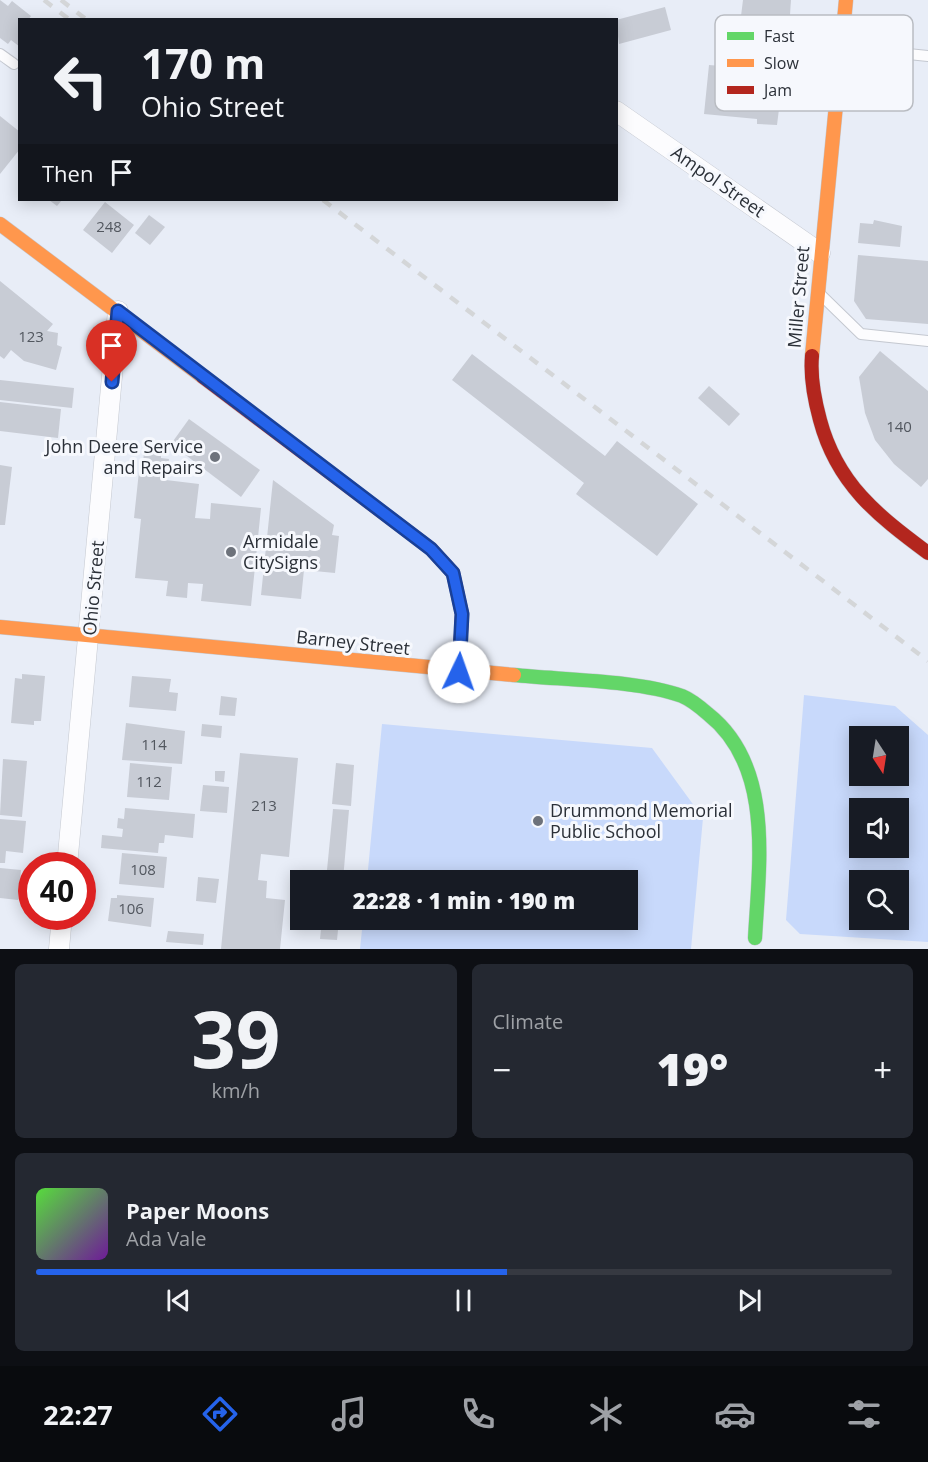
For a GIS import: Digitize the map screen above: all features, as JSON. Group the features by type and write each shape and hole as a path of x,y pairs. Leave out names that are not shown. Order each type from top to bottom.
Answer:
{"street":[{"name":"Miller Street","path":"844,15 846,0"},
{"name":"Miller Street","path":"834,111 810,374 816,411 825,444 842,474 863,502 928,553"},
{"name":"Ampol Street","path":"618,112 820,253"},
{"path":"0,224 431,549 453,573 462,614 459,672"},
{"name":"Ohio Street","path":"68,852 118,311"},
{"name":"Barney Street","path":"0,627 637,687 689,699 726,730 745,757 754,784 758,828 755,938"},
{"path":"58,949 60,930"},
{"path":"741,945 755,938 764,939 771,944"}],"lane":[{"path":"0,54 14,64"},
{"path":"913,54 928,56"},
{"path":"817,291 861,334 926,342"}],"shaded area":[{"path":"804,695 895,706 928,735 928,942 800,934 786,920"},
{"name":"Drummond Memorial Public School","path":"382,724 652,748 703,818 691,949 360,949 362,930 638,930 638,870 368,870"}],"building":[{"path":"0,0 8,6 12,1 31,16 18,18 18,45 11,40 8,44 0,38"},
{"path":"743,0 791,0 790,15 741,15"},
{"path":"665,7 671,30 619,44 618,19"},
{"path":"709,65 715,65 715,111 779,111 777,125 757,124 757,119 704,114"},
{"path":"0,116 18,130 18,152 0,174"},
{"path":"50,201 61,201 57,206"},
{"path":"105,202 134,225 112,253 83,230"},
{"path":"149,215 165,227 150,245 135,233"},
{"path":"874,220 902,226 900,247 858,243 860,223 873,224"},
{"path":"858,255 928,261 928,324 866,319 854,301"},
{"path":"0,281 53,324 47,331 58,333 57,345 62,347 56,370 24,361 11,350 4,359 0,356"},
{"path":"880,351 928,391 928,479 921,487 894,464 875,440 865,413 859,377"},
{"path":"472,354 605,456 617,441 698,504 657,556 576,494 584,483 452,380"},
{"path":"0,380 74,388 72,408 0,400"},
{"path":"709,386 740,414 729,426 698,398"},
{"path":"0,402 61,409 58,438 0,431"},
{"name":"John Deere Service and Repairs","path":"189,419 260,470 241,497 171,444"},
{"path":"144,452 161,454 161,458 169,459 166,480 199,484 195,518 210,519 211,503 261,508 251,606 201,601 203,584 188,583 187,598 166,596 168,581 135,578 141,519 134,518 140,462 143,463"},
{"path":"0,465 12,467 5,525 0,525"},
{"path":"273,480 334,525 332,535 339,536 335,573 304,570 301,599 261,595"},
{"path":"22,674 45,676 41,721 34,721 34,725 11,723 15,678 22,679"},
{"path":"132,676 171,679 169,692 178,693 176,711 129,707"},
{"path":"221,696 237,698 235,716 219,715"},
{"path":"126,723 185,731 182,764 122,760"},
{"path":"202,724 222,726 221,738 201,736"},
{"path":"240,753 298,758 289,857 261,854 258,880 267,881 266,898 285,900 280,949 221,949"},
{"path":"3,759 27,761 22,817 0,815"},
{"path":"130,763 172,767 169,800 127,797"},
{"path":"336,763 354,765 351,806 332,804"},
{"path":"215,771 225,771 224,782 215,781"},
{"path":"203,785 229,787 227,813 200,811"},
{"path":"125,808 195,814 193,838 165,835 164,843 159,843 158,853 101,848 102,835 122,837 123,829 117,828 118,818 124,819"},
{"path":"333,809 349,810 344,870 327,870"},
{"path":"0,819 26,821 23,852 6,851 5,863 0,863"},
{"path":"122,853 167,857 164,888 119,884"},
{"path":"0,868 18,870 18,900 0,898"},
{"path":"198,877 219,879 216,903 196,901"},
{"path":"117,895 154,898 151,927 108,921 111,898 117,898"},
{"path":"321,930 338,930 337,940 320,939"},
{"path":"168,931 204,934 203,945 166,942"}],"railway":[{"path":"44,0 67,18"},
{"path":"61,0 84,18"},
{"path":"324,201 928,661"}],"traffic: fast":[{"path":"514,675 600,681 644,687 682,696 708,714 729,736 744,761 753,788 758,818 759,879 755,938"}],"traffic: slow":[{"path":"845,15 846,0"},
{"path":"812,356 835,111"},
{"path":"0,224 203,377"},
{"path":"0,627 514,675"}],"traffic: jam":[{"path":"812,356 812,380 816,404 827,443 837,462 861,496 892,525 928,553"},
{"path":"203,377 431,549 453,573 462,614 459,672"}],"place":[{"name":"John Deere Service and Repairs","path":"215,457"},
{"name":"Armidale CitySigns","path":"231,552"},
{"name":"Drummond Memorial Public School","path":"538,821"}],"route":[{"path":"112,382 118,311 431,549 453,573 462,614 459,672"}]}
